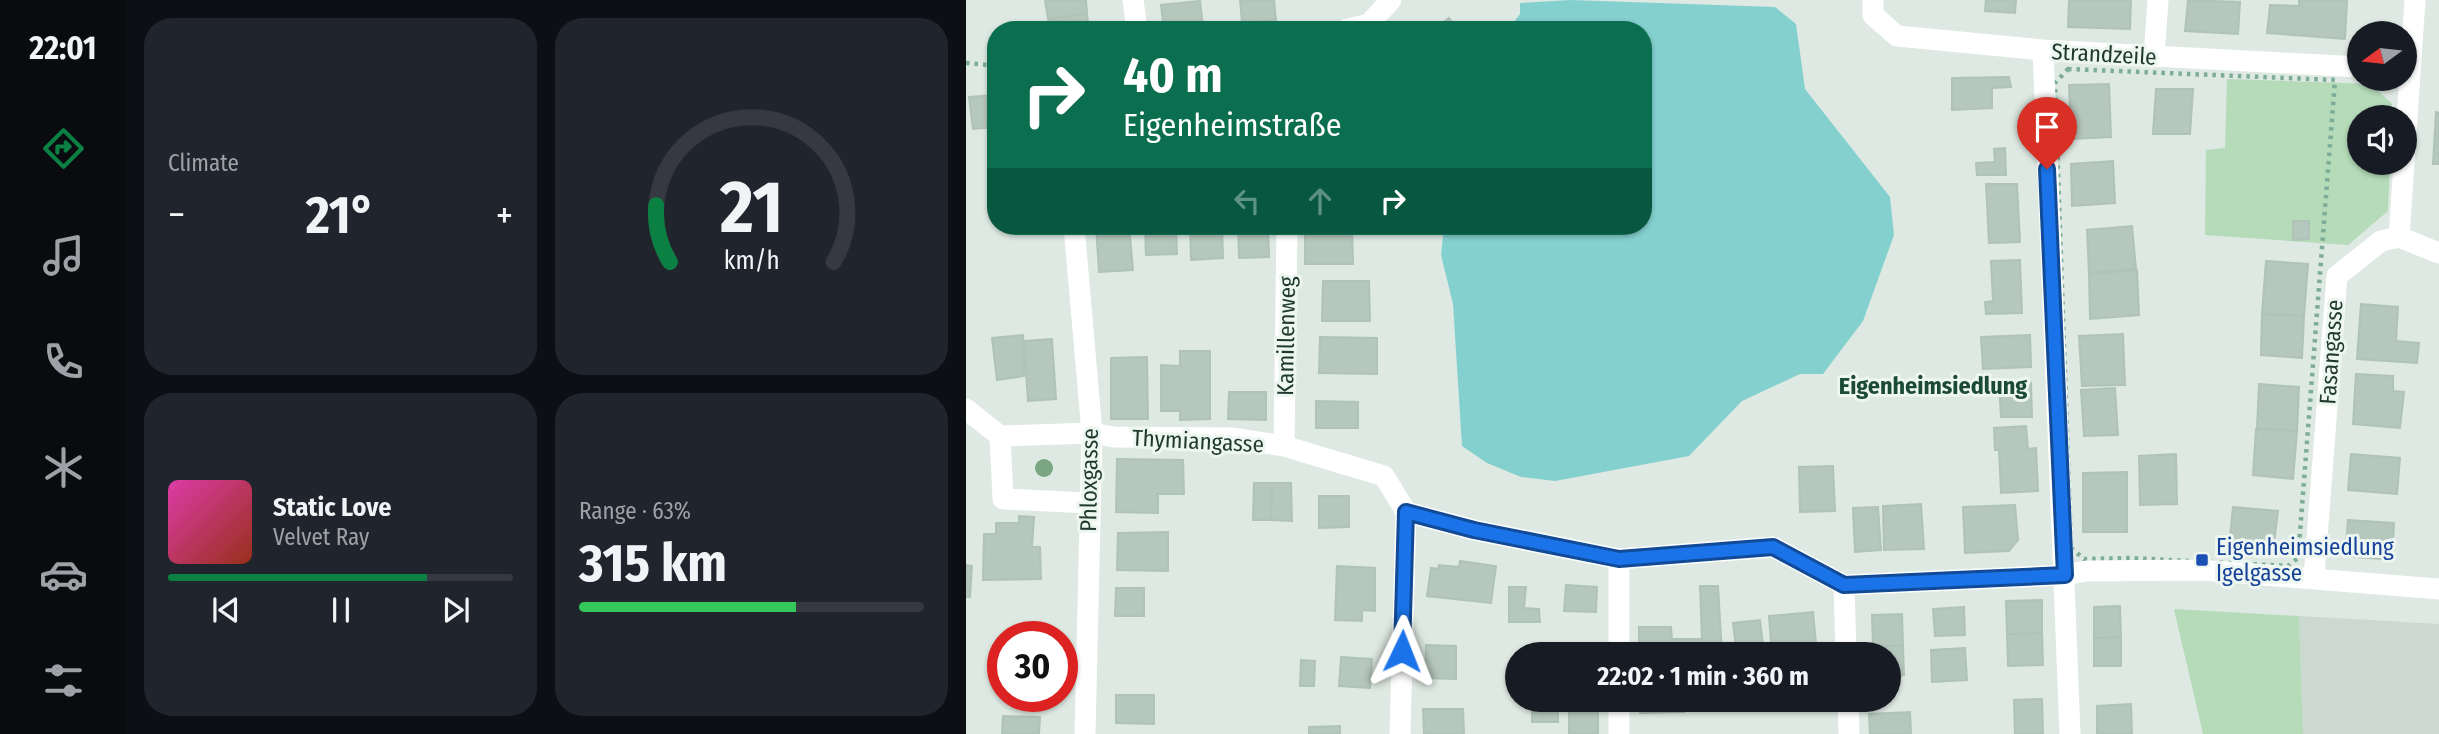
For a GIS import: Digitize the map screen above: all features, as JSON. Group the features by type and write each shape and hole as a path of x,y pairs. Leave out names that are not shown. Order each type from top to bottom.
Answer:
{"street":[{"path":"1133,0 1136,21"},
{"path":"1372,21 1391,0"},
{"name":"Strandzeile","path":"1873,0 1873,15 1897,36 2043,50 2347,66"},
{"path":"2154,57 2158,0"},
{"path":"2413,21 2415,0"},
{"path":"2043,50 2070,734"},
{"path":"2403,175 2399,237 2439,253"},
{"name":"Phloxgasse","path":"1075,235 1092,433 1088,503 1085,734"},
{"name":"Kamillenweg","path":"1284,446 1287,235"},
{"name":"Fasangasse","path":"2314,577 2337,276 2381,241 2399,237"},
{"path":"966,409 1000,436 1003,499 1088,503"},
{"name":"Thymiangasse","path":"1000,436 1092,433 1114,437 1232,438 1284,446 1384,475 1406,512"},
{"path":"1400,734 1406,512 1474,530 1619,559 1773,547 1844,585 2065,575 2087,571 2203,570 2439,589"},
{"path":"1619,559 1619,642"},
{"path":"1844,585 1846,642"},
{"path":"1619,712 1619,734"},
{"path":"1848,712 1849,734"}],"path":[{"path":"966,63 987,65"},
{"path":"2068,69 2335,80 2298,558 2288,566 2130,558 2084,559 2071,548 2055,83 2068,69"}],"shaded area":[{"path":"2299,616 2439,624 2439,734 2303,734"}],"green space":[{"path":"2227,79 2347,83 2347,91 2378,91 2392,105 2347,105 2347,175 2390,175 2388,211 2348,245 2205,235 2206,150 2225,148"},
{"path":"2174,609 2299,616 2303,734 2203,734"}],"water":[{"path":"1571,0 1775,7 1796,24 1805,89 1890,197 1894,235 1863,321 1823,374 1800,374 1742,401 1689,456 1555,481 1521,477 1487,463 1462,446 1453,304 1441,255 1443,235 1652,235 1652,21 1515,21 1520,14 1520,3"}],"building":[{"path":"1045,0 1086,0 1087,14 1048,19"},
{"path":"1240,0 1274,0 1276,20 1242,21"},
{"path":"1986,0 2016,0 2015,13 1985,11"},
{"path":"2069,0 2131,0 2130,29 2068,27"},
{"path":"2188,0 2240,2 2238,34 2185,31"},
{"path":"2299,0 2347,0 2345,39 2267,33 2270,5 2299,6"},
{"path":"1200,1 1202,21 1163,21 1161,5"},
{"path":"1087,14 1088,21 1048,21"},
{"path":"2009,77 2011,87 1992,88 1992,108 1952,110 1952,78"},
{"path":"2109,84 2111,137 2071,139 2069,85"},
{"path":"2156,89 2193,89 2190,134 2153,134"},
{"path":"987,96 987,128 973,129 969,97"},
{"path":"2436,112 2439,113 2439,164 2433,164"},
{"path":"2005,148 2006,175 1977,175 1976,163 1995,162 1994,149"},
{"path":"2113,161 2115,203 2072,206 2071,164"},
{"path":"1986,184 2017,184 2020,242 1989,243"},
{"path":"2293,221 2309,221 2309,239 2293,240"},
{"path":"2132,226 2136,269 2089,273 2087,230"},
{"path":"1097,235 1130,235 1133,270 1099,272"},
{"path":"1145,235 1176,235 1177,254 1146,255"},
{"path":"1190,235 1222,235 1223,258 1191,260"},
{"path":"1238,235 1268,235 1269,257 1239,258"},
{"path":"1305,235 1352,235 1353,264 1305,264"},
{"path":"2020,260 2022,313 1986,314 1985,302 1993,301 1991,261"},
{"path":"2266,261 2308,264 2304,316 2262,314"},
{"path":"2137,270 2139,315 2090,319 2089,274"},
{"path":"1323,281 1369,281 1370,321 1322,321"},
{"path":"2361,304 2398,307 2396,341 2419,343 2417,363 2357,359"},
{"path":"2262,314 2304,316 2302,358 2261,355"},
{"path":"2123,334 2125,385 2082,386 2079,336"},
{"path":"1023,335 1024,376 997,380 992,338"},
{"path":"2030,335 2031,367 1983,369 1981,337"},
{"path":"1320,337 1377,338 1377,374 1319,373"},
{"path":"1052,339 1056,399 1028,401 1024,341"},
{"path":"1180,351 1210,351 1210,419 1180,420 1180,411 1161,411 1161,365 1180,366"},
{"path":"1147,357 1148,419 1111,419 1111,358"},
{"path":"2356,374 2393,376 2393,391 2404,392 2400,428 2353,424"},
{"path":"2031,383 2032,417 2001,417 1999,384"},
{"path":"2259,384 2299,387 2297,431 2257,428"},
{"path":"2115,388 2118,435 2084,436 2081,390"},
{"path":"1229,392 1266,392 1266,420 1228,419"},
{"path":"1316,401 1358,402 1358,428 1316,428"},
{"path":"2026,426 2028,449 2036,448 2038,491 2001,493 1999,450 1995,450 1994,428"},
{"path":"2256,429 2297,431 2293,479 2253,475"},
{"path":"2176,454 2177,504 2140,505 2139,456"},
{"path":"2351,454 2400,458 2397,494 2348,490"},
{"path":"1117,459 1183,460 1184,494 1158,494 1158,513 1116,512"},
{"path":"1833,466 1835,511 1800,512 1799,467"},
{"path":"2127,472 2127,532 2083,532 2083,473"},
{"path":"1254,483 1272,483 1271,520 1253,520"},
{"path":"1272,483 1291,483 1292,521 1271,520"},
{"path":"1319,496 1349,496 1349,527 1319,528"},
{"path":"1921,504 1924,549 1884,550 1883,506"},
{"path":"2015,505 2018,540 2009,551 1965,553 1963,507"},
{"path":"1878,507 1881,550 1855,552 1853,508"},
{"path":"2233,507 2278,511 2273,551 2229,547"},
{"path":"1019,516 1034,517 1032,547 1040,547 1041,579 983,580 984,534 996,534 996,523 1019,523"},
{"path":"2348,520 2394,523 2392,560 2345,556"},
{"path":"1168,532 1168,571 1117,570 1118,533"},
{"path":"1460,561 1496,566 1491,603 1427,596 1431,568 1438,569 1439,565 1459,567"},
{"path":"966,565 972,566 970,597 966,597"},
{"path":"1337,566 1375,568 1375,611 1362,610 1362,621 1335,620"},
{"path":"1566,585 1597,587 1596,612 1564,611"},
{"path":"1700,586 1718,586 1721,642 1639,642 1639,627 1671,627 1672,639 1702,639"},
{"path":"1509,587 1526,587 1524,608 1539,609 1540,622 1509,622"},
{"path":"1116,588 1144,588 1144,616 1115,616"},
{"path":"2042,600 2042,633 2007,634 2006,601"},
{"path":"2120,606 2121,637 2094,638 2094,607"},
{"path":"1964,607 1965,635 1935,636 1933,609"},
{"path":"1813,612 1816,642 1771,642 1769,616"},
{"path":"1902,614 1903,646 1901,642 1873,642 1872,615"},
{"path":"1760,620 1763,642 1735,642 1733,623"},
{"path":"2042,633 2043,665 2008,666 2007,634"},
{"path":"2121,637 2121,666 2094,666 2094,638"},
{"path":"1426,645 1456,646 1456,679 1425,678"},
{"path":"1901,646 1903,646 1904,675 1901,675"},
{"path":"1965,648 1967,680 1932,682 1931,650"},
{"path":"1341,657 1372,659 1370,688 1339,686"},
{"path":"1301,660 1315,661 1314,686 1300,686"},
{"path":"1116,695 1154,695 1154,724 1116,723"},
{"path":"2042,699 2043,734 2015,734 2014,700"},
{"path":"2131,704 2132,734 2097,734 2097,706"},
{"path":"1423,709 1463,709 1464,734 1424,734"},
{"path":"1532,712 1558,712 1558,722 1532,722"},
{"path":"1569,712 1598,712 1598,734 1569,734"},
{"path":"1910,712 1911,734 1870,734 1869,714"},
{"path":"1003,716 1040,717 1039,734 1002,734"},
{"path":"1340,726 1340,734 1309,734 1309,727"}],"place":[{"name":"Eigenheimsiedlung Igelgasse","path":"2202,560"}],"district":[{"name":"Eigenheimsiedlung","path":"1933,386"}],"route":[{"path":"1402,651 1406,512 1474,530 1619,559 1773,547 1844,585 2065,575 2047,169"}]}
